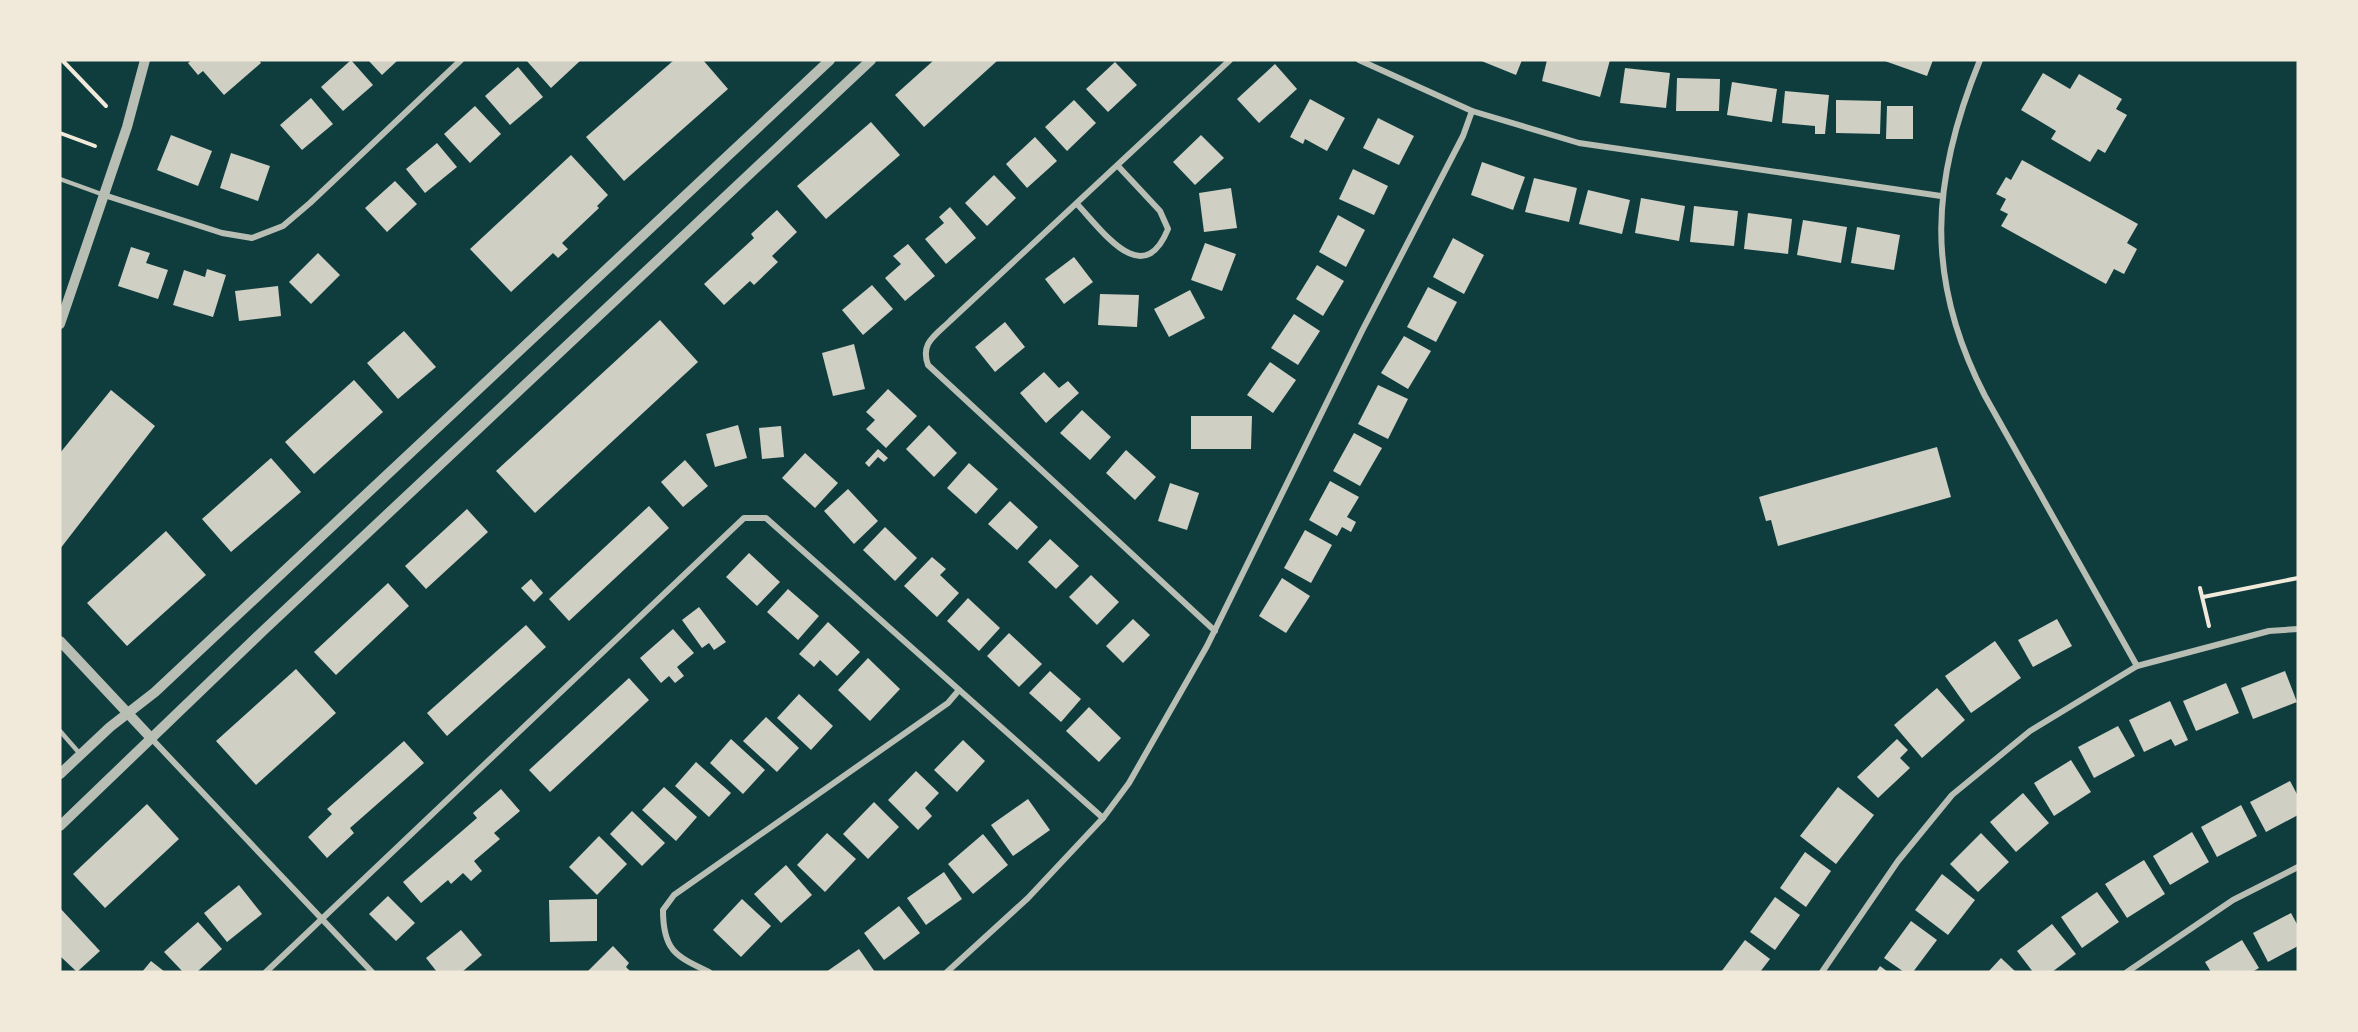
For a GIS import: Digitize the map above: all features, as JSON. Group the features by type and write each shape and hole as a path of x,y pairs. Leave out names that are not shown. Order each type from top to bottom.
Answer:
{"street":[{"path":"60,324 136,99 145,60"},
{"path":"105,195 222,233 252,238 283,226 461,60"},
{"path":"60,774 154,692 830,60"},
{"path":"60,826 871,60"},
{"path":"1215,631 928,365 924,353 927,344 950,321 1230,60"},
{"path":"1359,60 1472,111 1579,143 1941,196"},
{"path":"1980,60 1954,133 1941,196 1941,240 1947,286 1965,354 2000,424 2137,666"},
{"path":"947,972 1028,898 1103,818 1140,763 1215,631 1362,331 1463,136 1472,111"},
{"path":"1077,204 1122,251 1133,256 1144,256 1161,246 1168,229 1160,211 1118,166"},
{"path":"266,972 744,518 766,518 1103,818"},
{"path":"1822,972 1898,861 1952,795 2030,731 2137,666 2269,631 2298,629"},
{"path":"60,641 372,972"},
{"path":"709,972 684,960 667,942 663,910 674,895 948,703 959,690"},
{"path":"2127,972 2233,900 2298,867"}],"lane":[{"path":"60,179 105,195"},
{"path":"60,731 81,755"}],"path":[{"path":"62,60 106,106"},
{"path":"60,133 95,146"},
{"path":"2203,597 2298,578"},
{"path":"2200,588 2209,626"}],"building":[{"path":"192,60 259,60 261,63 224,95 203,71 198,75 188,63"},
{"path":"351,60 373,85 343,111 321,87"},
{"path":"368,60 398,60 382,75"},
{"path":"526,60 581,60 551,88"},
{"path":"674,60 703,60 728,89 624,181 586,137"},
{"path":"934,60 997,61 924,127 895,95"},
{"path":"1479,60 1522,60 1516,75"},
{"path":"1547,60 1610,60 1600,97 1542,81"},
{"path":"1882,60 1933,60 1927,76"},
{"path":"1115,62 1137,85 1108,112 1086,89"},
{"path":"1275,64 1297,89 1259,123 1237,99"},
{"path":"518,67 543,97 510,125 485,96"},
{"path":"1625,68 1670,73 1666,108 1620,103"},
{"path":"2043,73 2070,89 2079,74 2122,99 2116,109 2127,115 2105,153 2098,149 2090,162 2051,139 2056,131 2021,110"},
{"path":"1677,78 1720,79 1719,111 1676,111"},
{"path":"1732,82 1777,89 1772,122 1727,115"},
{"path":"1785,91 1829,95 1825,134 1815,134 1815,126 1782,123"},
{"path":"311,98 333,124 302,150 280,125"},
{"path":"1310,99 1345,118 1327,151 1305,139 1303,144 1290,137"},
{"path":"1074,100 1096,123 1067,151 1045,127"},
{"path":"1836,100 1881,101 1880,134 1836,133"},
{"path":"475,106 501,134 470,163 444,134"},
{"path":"1887,106 1913,106 1913,139 1886,139"},
{"path":"1378,118 1414,136 1399,165 1363,148"},
{"path":"871,122 900,155 826,219 797,186"},
{"path":"171,135 212,151 198,186 157,170"},
{"path":"1201,135 1224,158 1195,185 1173,162"},
{"path":"1035,137 1057,161 1027,188 1006,164"},
{"path":"437,143 457,167 425,193 406,169"},
{"path":"231,153 270,166 258,201 220,188"},
{"path":"571,155 608,195 597,206 599,208 562,243 568,249 558,258 553,253 511,292 470,249"},
{"path":"2022,160 2138,224 2127,243 2137,249 2124,274 2114,269 2106,284 2001,226 2008,214 2000,210 2006,199 1996,194 2006,177 2011,180"},
{"path":"1482,162 1525,177 1513,210 1471,195"},
{"path":"1353,169 1388,186 1374,215 1339,199"},
{"path":"994,175 1016,198 987,226 965,203"},
{"path":"1534,178 1577,188 1569,222 1525,212"},
{"path":"395,181 417,204 387,232 365,208"},
{"path":"1231,188 1237,228 1204,232 1199,193"},
{"path":"1588,190 1630,200 1622,234 1579,224"},
{"path":"1641,198 1685,206 1679,241 1635,233"},
{"path":"1694,206 1738,211 1734,246 1690,242"},
{"path":"950,207 976,238 946,264 925,239 944,223 939,217"},
{"path":"777,210 797,232 772,256 778,262 754,285 750,281 724,305 704,284 754,238 751,234"},
{"path":"1748,213 1792,219 1788,254 1744,249"},
{"path":"1338,215 1365,230 1346,267 1319,252"},
{"path":"1803,220 1847,227 1841,263 1797,255"},
{"path":"1857,227 1900,235 1894,270 1851,263"},
{"path":"1453,238 1484,255 1464,294 1433,277"},
{"path":"1205,243 1236,254 1222,291 1191,280"},
{"path":"908,244 935,276 905,301 885,278 901,264 893,256"},
{"path":"131,247 150,253 146,263 168,270 158,299 118,286"},
{"path":"318,253 340,275 311,304 289,282"},
{"path":"1074,257 1093,282 1064,304 1045,279"},
{"path":"1317,265 1344,281 1323,316 1296,299"},
{"path":"207,269 226,275 213,317 173,305 184,270 205,277"},
{"path":"872,285 893,309 863,335 842,310"},
{"path":"278,286 281,316 239,321 235,291"},
{"path":"1428,287 1457,302 1436,342 1407,327"},
{"path":"1190,290 1205,318 1169,337 1154,309"},
{"path":"1100,294 1139,295 1137,327 1098,325"},
{"path":"1294,314 1320,331 1298,365 1271,348"},
{"path":"660,320 698,362 535,513 496,471"},
{"path":"1005,322 1025,347 995,372 975,347"},
{"path":"404,331 436,367 398,399 367,363"},
{"path":"1404,336 1431,351 1408,389 1381,373"},
{"path":"854,344 865,389 833,396 822,353"},
{"path":"1270,362 1296,380 1273,413 1247,395"},
{"path":"1044,372 1059,388 1068,381 1079,393 1046,423 1020,393"},
{"path":"354,380 383,412 314,474 285,442"},
{"path":"1378,385 1408,399 1388,439 1358,424"},
{"path":"888,389 917,416 886,448 866,429 875,420 866,412"},
{"path":"111,390 155,426 60,549 60,453"},
{"path":"1082,410 1111,437 1090,460 1060,433"},
{"path":"1191,416 1252,416 1251,449 1191,449"},
{"path":"738,425 747,458 715,467 706,434"},
{"path":"929,425 957,453 934,477 906,449"},
{"path":"781,426 784,457 762,459 759,428"},
{"path":"1354,433 1382,448 1360,486 1333,471"},
{"path":"1937,447 1951,497 1778,546 1771,520 1766,521 1759,497"},
{"path":"878,449 888,458 884,462 878,457 869,467 865,463"},
{"path":"1126,450 1156,477 1135,500 1106,473"},
{"path":"805,453 838,483 815,508 782,478"},
{"path":"271,458 301,492 231,552 202,519"},
{"path":"685,460 708,486 683,507 661,482"},
{"path":"969,463 998,489 976,514 947,488"},
{"path":"1330,481 1359,497 1347,517 1356,522 1351,532 1342,527 1337,536 1309,520"},
{"path":"1170,483 1199,493 1187,530 1158,521"},
{"path":"848,489 878,521 854,544 824,511"},
{"path":"1010,501 1038,527 1017,550 988,524"},
{"path":"649,506 669,528 569,621 549,599"},
{"path":"467,509 488,532 426,589 405,566"},
{"path":"885,527 917,558 895,581 863,550"},
{"path":"1305,530 1332,545 1311,583 1284,568"},
{"path":"166,531 206,575 127,646 87,603"},
{"path":"1050,539 1079,566 1056,589 1028,562"},
{"path":"749,553 780,582 757,606 726,577"},
{"path":"932,557 946,569 940,575 959,593 937,617 904,586"},
{"path":"1091,575 1119,602 1097,625 1069,597"},
{"path":"1282,578 1310,596 1286,633 1259,616"},
{"path":"531,579 543,593 534,602 521,588"},
{"path":"388,583 409,606 336,675 314,652"},
{"path":"788,589 819,616 798,640 767,612"},
{"path":"968,598 1000,628 979,651 947,621"},
{"path":"699,607 726,642 714,650 709,643 702,648 682,620"},
{"path":"1133,619 1150,635 1123,663 1106,646"},
{"path":"2057,619 2072,646 2033,667 2018,640"},
{"path":"828,622 860,652 837,676 820,660 814,667 799,654"},
{"path":"526,625 546,647 447,736 427,713"},
{"path":"673,629 694,653 677,667 684,676 675,683 669,676 661,683 640,658"},
{"path":"1009,633 1042,664 1019,687 987,656"},
{"path":"1995,641 2021,678 1971,713 1945,676"},
{"path":"868,658 900,689 870,721 838,690"},
{"path":"296,669 336,713 256,785 216,741"},
{"path":"1050,671 1081,699 1061,722 1029,693"},
{"path":"2285,671 2297,702 2253,719 2241,688"},
{"path":"629,678 649,700 550,792 529,770"},
{"path":"2226,683 2239,713 2196,731 2183,701"},
{"path":"1937,688 1965,720 1922,758 1894,725"},
{"path":"799,694 833,726 811,750 777,718"},
{"path":"2170,701 2188,740 2175,746 2171,739 2144,752 2129,720"},
{"path":"1089,707 1121,738 1099,762 1066,731"},
{"path":"766,717 799,748 777,772 743,741"},
{"path":"2118,726 2135,756 2094,778 2078,747"},
{"path":"731,739 765,770 743,794 710,763"},
{"path":"1897,739 1908,750 1900,758 1910,768 1878,798 1857,777"},
{"path":"963,740 985,761 957,792 934,770"},
{"path":"404,741 424,763 350,828 354,833 327,858 308,837 332,814 327,809"},
{"path":"2071,760 2091,792 2054,816 2034,783"},
{"path":"696,762 731,793 709,817 675,786"},
{"path":"916,771 939,793 925,808 932,816 918,830 888,800"},
{"path":"2290,781 2298,796 2298,815 2266,832 2250,802"},
{"path":"664,787 697,817 676,841 642,810"},
{"path":"1838,787 1874,815 1836,864 1800,836"},
{"path":"501,789 520,811 494,833 500,839 474,861 482,871 471,881 463,873 451,884 448,880 421,903 403,882 477,818 473,813"},
{"path":"2023,793 2049,823 2016,852 1990,822"},
{"path":"1028,799 1050,830 1013,856 991,825"},
{"path":"874,802 899,827 868,859 843,834"},
{"path":"147,804 179,839 105,908 73,874"},
{"path":"2241,805 2257,836 2217,857 2201,827"},
{"path":"632,811 665,843 642,866 610,834"},
{"path":"2192,832 2209,862 2170,885 2153,856"},
{"path":"827,833 856,859 825,892 797,865"},
{"path":"1981,833 2009,862 1978,892 1950,864"},
{"path":"983,834 1008,865 973,894 948,864"},
{"path":"599,836 627,864 597,895 569,867"},
{"path":"1805,852 1831,871 1806,907 1780,888"},
{"path":"2144,860 2165,894 2127,918 2105,884"},
{"path":"786,865 812,895 781,923 754,894"},
{"path":"944,872 962,899 926,925 907,898"},
{"path":"1942,874 1975,900 1948,935 1915,910"},
{"path":"239,885 262,914 227,942 204,913"},
{"path":"2097,892 2119,922 2082,948 2061,917"},
{"path":"388,896 415,923 396,941 369,914"},
{"path":"1775,897 1800,915 1775,950 1750,932"},
{"path":"597,899 597,941 550,942 549,900"},
{"path":"742,899 771,926 741,957 713,930"},
{"path":"899,906 920,933 884,960 864,933"},
{"path":"60,908 100,951 77,972 60,956"},
{"path":"2291,913 2298,926 2298,946 2268,962 2253,933"},
{"path":"1911,921 1937,940 1913,972 1904,972 1884,958"},
{"path":"198,922 222,949 197,972 183,972 164,952"},
{"path":"2052,924 2076,954 2052,972 2033,972 2017,951"},
{"path":"461,930 482,955 462,972 437,972 426,958"},
{"path":"1745,940 1770,959 1760,972 1721,972"},
{"path":"2242,940 2259,968 2252,972 2211,972 2205,962"},
{"path":"613,946 629,963 626,967 631,972 587,972"},
{"path":"859,949 875,972 826,972"},
{"path":"2001,958 2016,972 1988,972"},
{"path":"151,961 165,972 142,972"},
{"path":"1880,966 1888,972 1876,972"}]}
